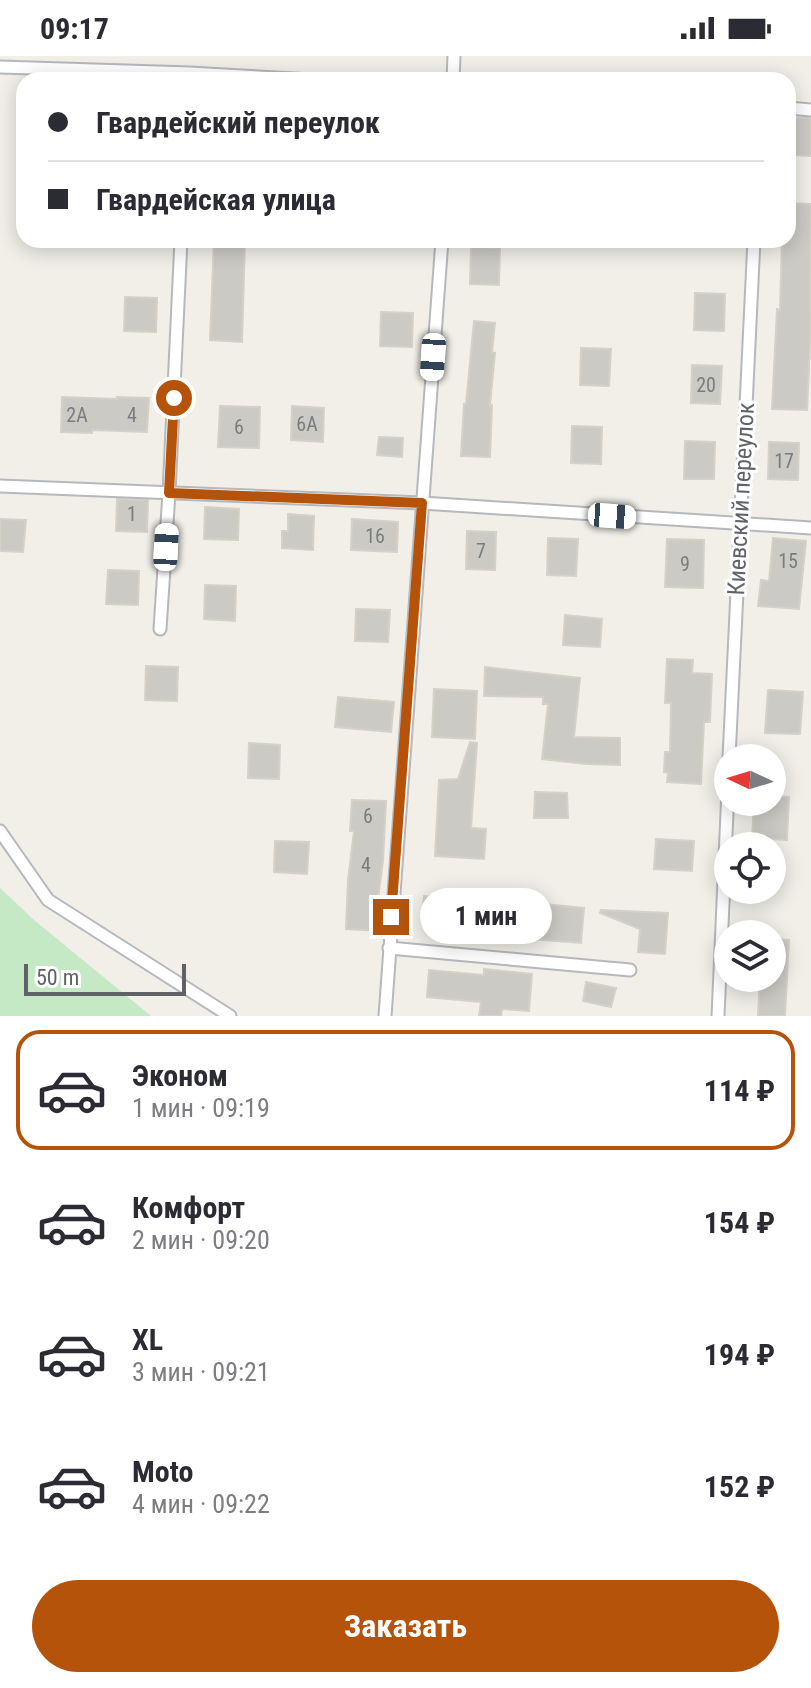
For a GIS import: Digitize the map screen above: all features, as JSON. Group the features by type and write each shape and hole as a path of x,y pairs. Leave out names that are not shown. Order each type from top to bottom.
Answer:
{"lane":[{"path":"0,67 94,72"},
{"path":"160,629 181,248"},
{"path":"385,1016 441,248"},
{"name":"Киевский переулок","path":"730,744 754,248"},
{"path":"0,486 422,503 811,528"},
{"path":"718,1016 727,816"},
{"path":"0,831 48,900 230,1016"},
{"path":"389,948 630,970"}],"green space":[{"path":"0,888 34,920 151,1016 0,1016"}],"building":[{"path":"796,118 811,118 811,156 796,155"},
{"path":"796,203 811,204 807,410 772,409 777,309 780,310 782,248 796,248"},
{"path":"214,248 245,248 242,342 210,340"},
{"path":"471,248 500,248 499,285 470,284"},
{"path":"695,293 725,294 724,331 694,330"},
{"path":"125,297 157,298 156,332 124,331"},
{"path":"381,312 413,313 412,347 380,346"},
{"path":"474,321 495,323 490,457 461,456"},
{"path":"581,348 611,349 609,386 580,385"},
{"path":"692,365 722,366 720,404 691,403"},
{"path":"62,397 149,398 147,432 61,432"},
{"path":"220,406 260,407 259,448 218,447"},
{"path":"292,406 324,408 323,442 291,440"},
{"path":"572,426 602,427 601,464 571,463"},
{"path":"379,437 403,438 402,457 377,455"},
{"path":"685,441 715,442 714,479 684,479"},
{"path":"769,442 799,443 798,480 768,479"},
{"path":"117,499 148,500 147,532 116,531"},
{"path":"205,507 239,509 238,540 204,539"},
{"path":"288,514 314,516 313,550 282,548 282,531 288,531"},
{"path":"0,519 26,520 23,552 0,551"},
{"path":"352,519 398,522 397,552 351,550"},
{"path":"467,531 496,532 495,570 466,569"},
{"path":"548,538 578,539 576,576 547,575"},
{"path":"773,538 806,541 799,609 758,606 761,580 769,581"},
{"path":"667,539 704,540 703,588 665,587"},
{"path":"108,570 139,571 138,605 106,604"},
{"path":"205,585 236,586 235,621 204,619"},
{"path":"356,609 390,610 388,642 355,641"},
{"path":"565,615 602,619 600,647 563,645"},
{"path":"667,659 693,660 692,673 712,674 710,722 704,722 701,784 667,782 668,773 664,772 665,752 670,752 671,703 665,703"},
{"path":"146,666 178,667 177,701 145,700"},
{"path":"485,667 580,678 574,737 620,738 620,765 542,759 548,704 543,704 543,697 484,696"},
{"path":"434,689 477,691 475,739 432,737"},
{"path":"768,690 803,692 800,734 765,733"},
{"path":"338,697 394,702 391,732 335,727"},
{"path":"470,742 477,743 471,828 486,829 484,859 435,856 439,780 458,779"},
{"path":"249,743 280,745 279,779 248,778"},
{"path":"535,792 567,793 568,818 534,818"},
{"path":"786,797 789,797 787,840 786,832 752,832 753,816 786,816"},
{"path":"352,800 386,801 378,899 381,899 379,931 346,929 354,831 350,831"},
{"path":"656,839 694,841 692,871 654,869"},
{"path":"275,841 309,842 307,874 274,872"},
{"path":"424,896 456,899 454,926 422,923"},
{"path":"534,903 584,908 581,943 530,939"},
{"path":"601,910 668,913 665,954 638,952 640,929 600,913"},
{"path":"786,940 789,940 785,1016 758,1016 759,992 786,992"},
{"path":"484,969 532,974 529,1011 502,1009 501,1016 479,1016 481,1002 427,997 429,970 484,975"},
{"path":"586,982 616,988 611,1007 583,1001"}],"route":[{"path":"174,398 169,493 422,503 391,917"}]}
